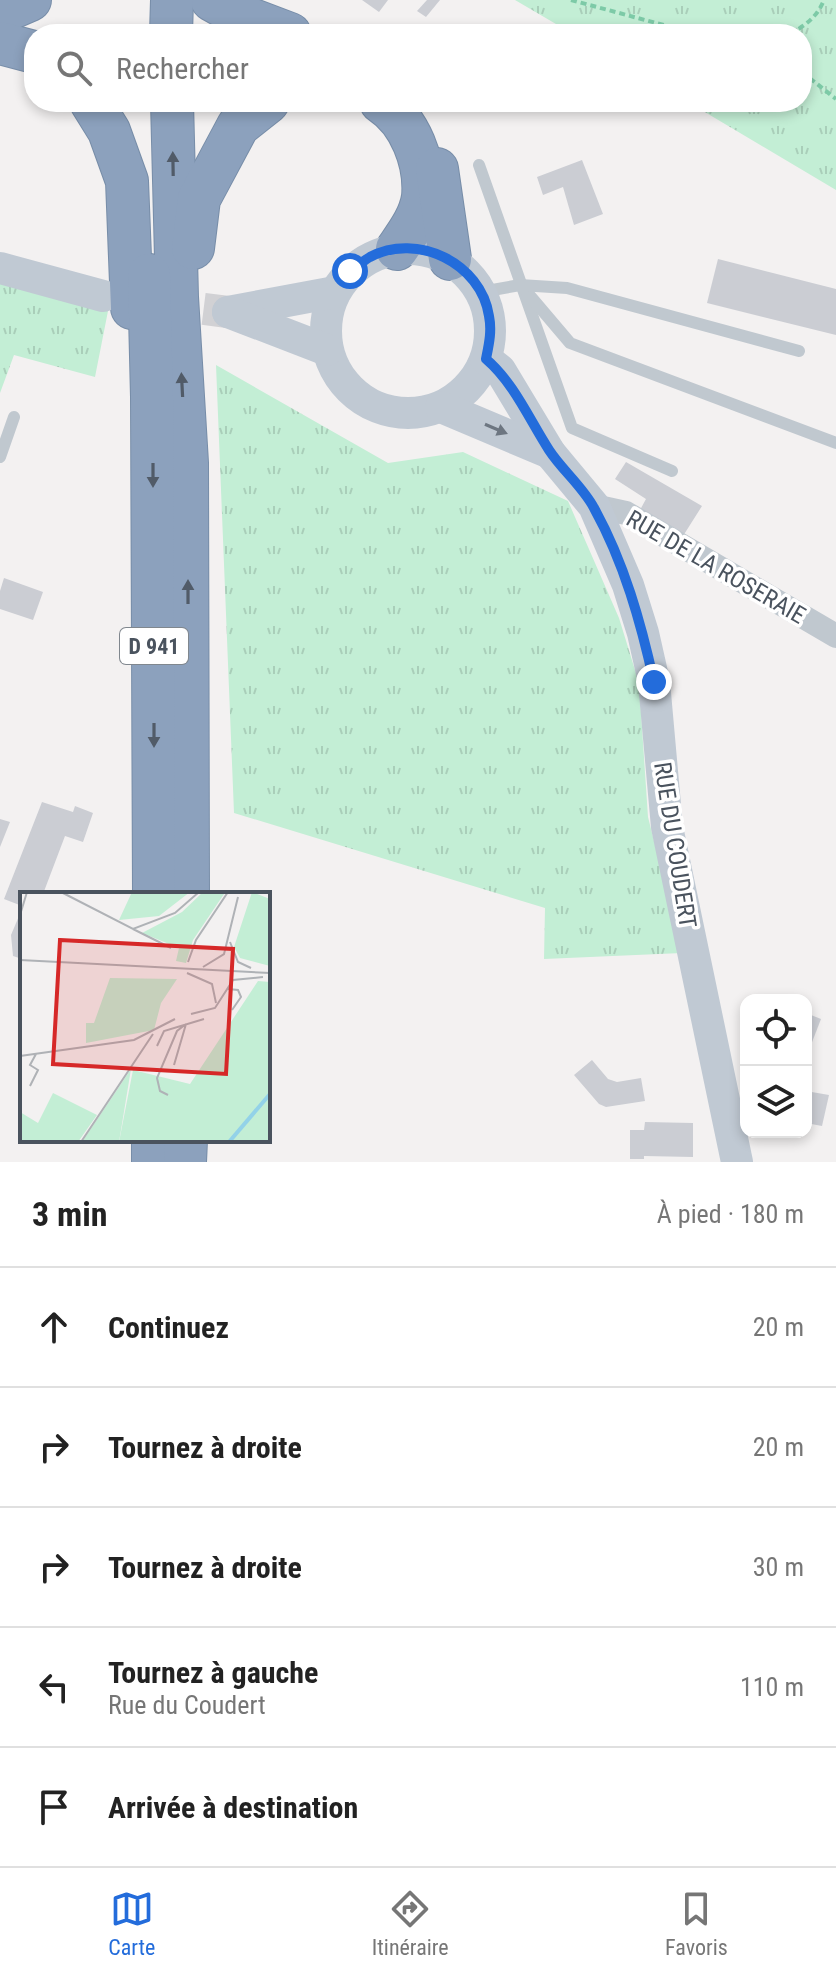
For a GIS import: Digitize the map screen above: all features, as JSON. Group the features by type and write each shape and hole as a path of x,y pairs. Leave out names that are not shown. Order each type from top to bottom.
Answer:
{"highway":[{"path":"0,13 30,0"},
{"path":"142,0 142,24"},
{"path":"171,24 172,0"},
{"path":"212,0 237,14 276,24"},
{"path":"0,43 24,49"},
{"path":"97,112 109,131 127,181 132,321 152,397"},
{"name":"D 941","path":"143,112 152,397 154,892"},
{"name":"D 941","path":"172,112 177,297 187,463 188,892"},
{"path":"177,297 192,256 199,199 238,126 256,112"},
{"path":"395,112 414,143 422,173 423,199 415,221 397,249"},
{"path":"411,112 427,134 438,171 450,259"},
{"path":"185,1162 186,1142"}],"street":[{"path":"397,249 424,249 450,259 468,273 481,292 489,314 491,336 486,359 460,396 441,407 417,414 393,413 371,405 351,391 336,372 327,350 327,311 335,292 350,271 372,256 397,249"},
{"path":"0,268 103,296"},
{"path":"327,350 228,312 335,292"},
{"name":"RUE DU COUDERT","path":"486,359 500,370 550,453 594,506 628,585 654,682 667,827 737,1162"},
{"name":"RUE DU COUDERT","path":"441,407 550,453"},
{"name":"RUE DE LA ROSERAIE","path":"594,506 626,513 836,636"}],"lane":[{"path":"479,165 572,428 672,471"},
{"path":"520,285 570,343 836,443"},
{"path":"481,292 520,285 567,288 799,351"},
{"path":"0,457 14,417"}],"path":[{"path":"571,0 660,24"},
{"path":"807,24 820,10 824,0"},
{"path":"812,80 836,99"}],"green space":[{"path":"515,0 836,0 836,190 705,112 812,112 812,24 556,24"},
{"path":"0,283 108,311 95,377 14,355 0,393"},
{"path":"216,365 388,463 463,452 568,501 619,618 639,683 648,817 682,953 544,959 545,908 234,813"}],"building":[{"path":"362,0 388,0 379,12"},
{"path":"427,0 440,0 426,17 417,11"},
{"path":"582,160 603,214 574,225 563,187 543,195 537,177"},
{"path":"718,259 836,289 836,335 707,303"},
{"path":"626,462 702,506 683,536 640,510 646,499 615,479"},
{"path":"4,578 43,592 33,620 0,609"},
{"path":"42,802 73,812 75,806 93,813 83,842 65,836 44,892 20,892 20,905 4,899"},
{"path":"0,819 10,822 0,847"},
{"path":"20,914 20,958 13,956 11,935"},
{"path":"812,1015 821,1019 812,1042"},
{"path":"592,1060 608,1079 617,1082 641,1078 645,1101 606,1107 599,1104 574,1075"},
{"path":"812,1092 829,1095 822,1126 812,1124"},
{"path":"645,1122 693,1123 693,1157 644,1156 644,1159 630,1159 630,1130 644,1130"}],"tunnel":[{"path":"156,303 228,312"}],"route":[{"path":"350,271 372,256 397,249 424,249 450,259 468,273 481,292 489,314 491,336 486,359 500,370 550,453 594,506 628,585 654,682"}]}
